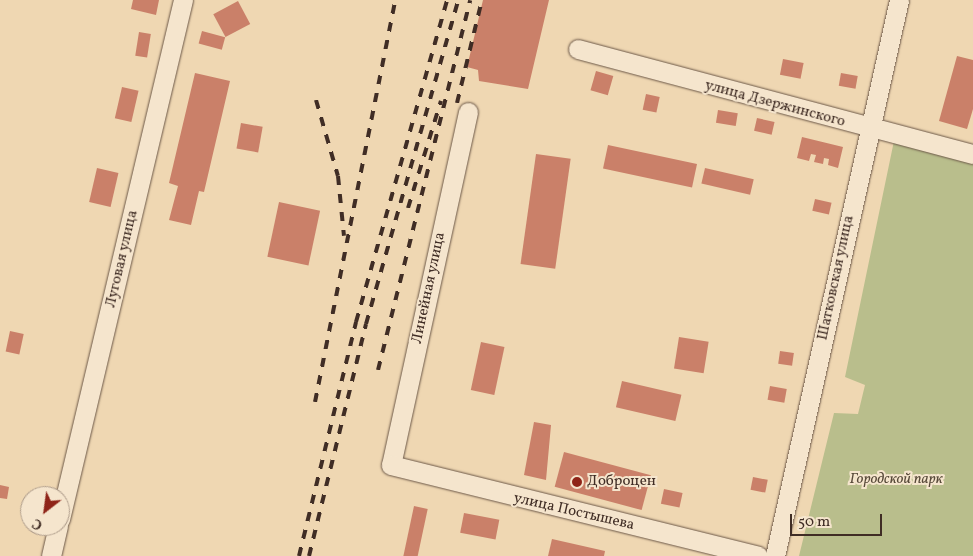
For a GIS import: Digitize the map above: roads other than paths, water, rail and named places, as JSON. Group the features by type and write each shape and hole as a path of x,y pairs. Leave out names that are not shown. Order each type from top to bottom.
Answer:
{"street":[{"name":"Луговая улица","path":"68,486 183,0"},
{"name":"Шатковская улица","path":"775,556 868,130 899,0"},
{"name":"улица Дзержинского","path":"578,49 868,130 973,154"},
{"name":"Линейная улица","path":"391,465 468,112"},
{"name":"улица Постышева","path":"391,465 758,556"},
{"path":"51,556 56,536"}],"railway":[{"path":"315,402 395,0"},
{"path":"299,556 356,322 447,0"},
{"path":"309,556 366,324 458,0"},
{"path":"378,370 470,0"},
{"path":"457,103 482,0"},
{"path":"316,100 338,176 344,236"},
{"path":"408,208 441,101"}],"place":[{"name":"Доброцен","path":"577,482"}],"park label":[{"name":"Городской парк","path":"896,480"}]}
